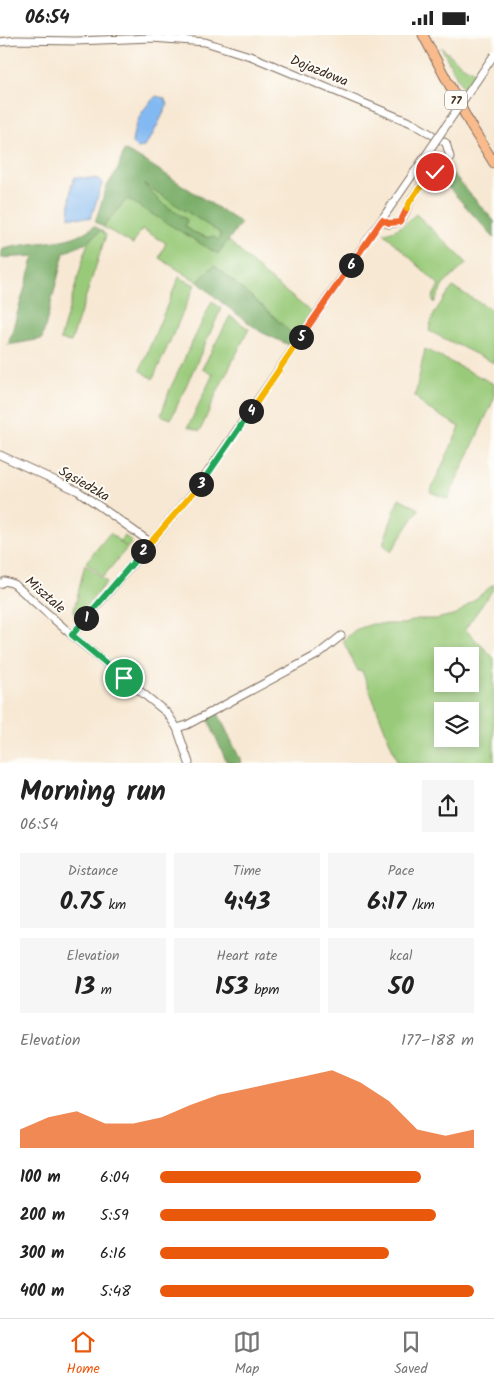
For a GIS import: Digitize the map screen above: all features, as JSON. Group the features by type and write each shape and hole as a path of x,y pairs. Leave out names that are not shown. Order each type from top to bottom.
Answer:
{"main road":[{"name":"77","path":"422,35 466,118 494,163"}],"street":[{"name":"Dojazdowa","path":"0,42 16,40 76,41 152,38 205,42 253,57 414,124 446,143 450,157 420,187 411,199 405,216 400,222 389,223 382,220"},
{"path":"72,635 198,488 494,55"},
{"name":"Sąsiedzka","path":"0,455 78,491 150,542"},
{"name":"Misztale","path":"0,584 5,581 14,584 72,635 167,713 177,728 189,763"},
{"path":"177,728 187,725 317,655 341,636"}],"green space":[{"path":"441,47 462,65 476,73 464,91"},
{"path":"124,150 148,163 241,223 218,254 127,199 103,227 95,222 107,186 118,169","holes":["144,184 220,233 218,240 213,236 209,238 193,232 185,226 187,220 159,201"]},
{"path":"449,170 494,221 494,238 440,178"},
{"path":"142,182 220,233 218,241 213,236 209,238 193,232 185,226 187,220 159,201"},
{"path":"127,198 218,254 228,240 265,275 312,313 295,337 267,310 214,266 198,282 159,258 166,243 142,229 133,244 103,227"},
{"path":"416,214 467,263 443,285 434,303 432,298 439,285 384,233 398,228"},
{"path":"94,226 101,230 88,242 64,253 42,339 8,345 34,256 0,258 3,249 72,237"},
{"path":"101,230 106,235 71,342 60,340 88,242"},
{"path":"214,265 267,310 295,337 289,345 261,332 198,282"},
{"path":"179,277 195,285 153,379 140,370"},
{"path":"453,287 494,311 494,363 429,331 435,313"},
{"path":"212,301 221,309 171,419 161,415 170,389"},
{"path":"230,316 249,329 218,390 200,431 188,427 213,374 202,369"},
{"path":"425,349 494,384 494,399 448,499 430,492 460,427 425,407 415,396"},
{"path":"399,498 419,509 391,552 383,544"},
{"path":"110,533 126,547 120,541 125,536 132,542 103,577 86,562"},
{"path":"85,564 107,582 75,619 74,610"},
{"path":"494,584 494,588 465,629 494,658 494,763 398,763 362,671 358,671 343,641 355,630 372,624 404,624 417,619 436,619 457,614"},
{"path":"218,713 242,763 227,763 207,717"}],"water":[{"path":"156,96 164,98 168,104 153,134 144,147 137,148 132,143 137,123 147,106"},
{"path":"75,177 99,179 102,184 91,218 69,217 71,187"}],"route":[{"path":"124,678 72,635 198,488 382,220 389,223 400,222 405,216 411,199 435,172"}]}
